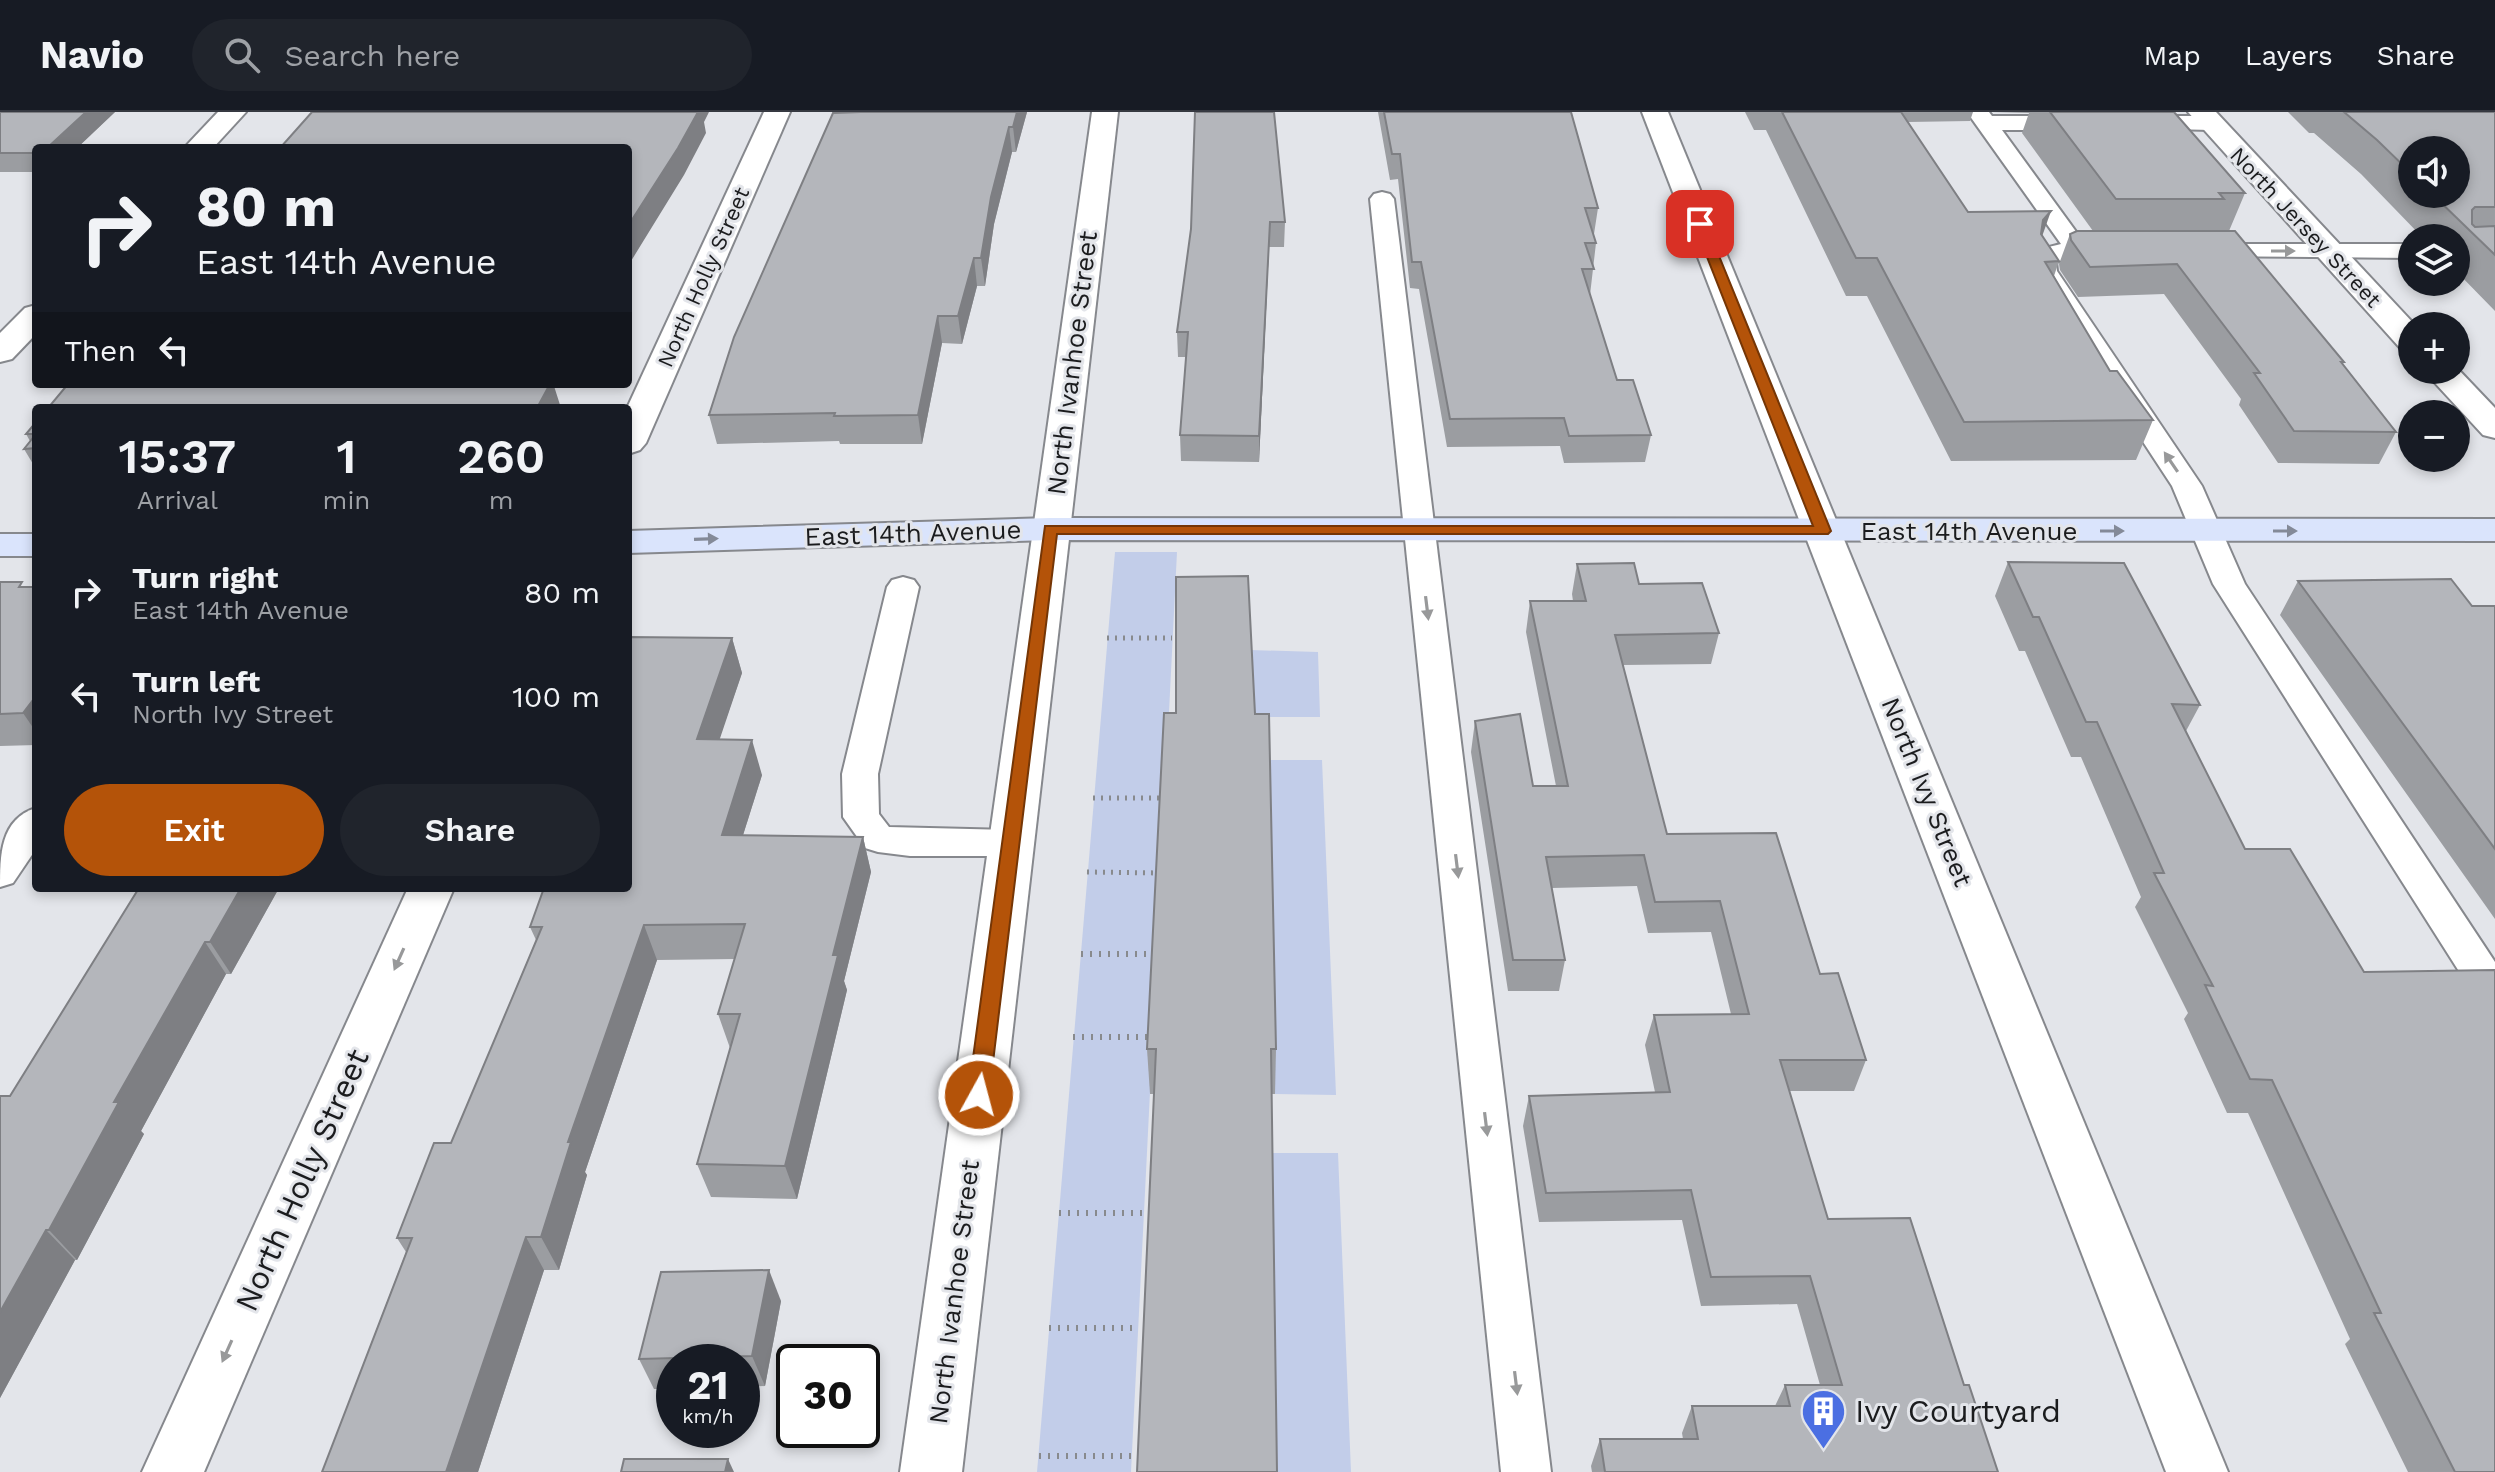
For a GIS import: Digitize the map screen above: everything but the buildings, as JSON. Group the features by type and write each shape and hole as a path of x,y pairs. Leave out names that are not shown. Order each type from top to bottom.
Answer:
{"main road":[{"name":"East 14th Avenue","path":"632,542 1050,529 2495,530"},
{"path":"0,545 32,545"}],"street":[{"path":"202,144 233,112"},
{"name":"North Holly Street","path":"632,434 777,112"},
{"name":"North Ivanhoe Street","path":"931,1472 1105,112"},
{"name":"North Ivy Street","path":"1655,112 2197,1472"},
{"name":"North Jersey Street","path":"2206,117 2398,326"},
{"path":"0,352 32,319"},
{"path":"2453,384 2495,428"},
{"name":"North Holly Street","path":"173,1472 429,892"}],"lane":[{"path":"1982,117 2098,123 2206,117"},
{"path":"1982,117 2078,251"},
{"path":"1382,199 1526,1472"},
{"path":"2140,251 2063,251 2043,258 2044,271 2187,486 2229,584 2495,995"},
{"path":"2171,251 2398,251"},
{"path":"903,587 860,774 861,817 878,839 910,843 1010,843"},
{"path":"0,873 32,827"}],"path":[{"path":"1107,638 1172,638"},
{"path":"1093,798 1165,798"},
{"path":"1087,872 1161,873"},
{"path":"1081,954 1157,954"},
{"path":"1073,1037 1152,1037"},
{"path":"1059,1213 1144,1213"},
{"path":"1049,1328 1138,1328"},
{"path":"1039,1456 1132,1456"}],"shaded area":[{"path":"1115,552 1177,552 1131,1472 1037,1472"},
{"path":"1250,650 1318,652 1320,717 1253,717"},
{"path":"1268,760 1322,760 1336,1095 1275,1094"},
{"path":"1271,1153 1338,1153 1351,1472 1276,1472"}],"place":[{"name":"Ivy Courtyard","path":"1824,1450"}],"route":[{"path":"979,1095 1050,529 1823,531 1700,224"}]}
